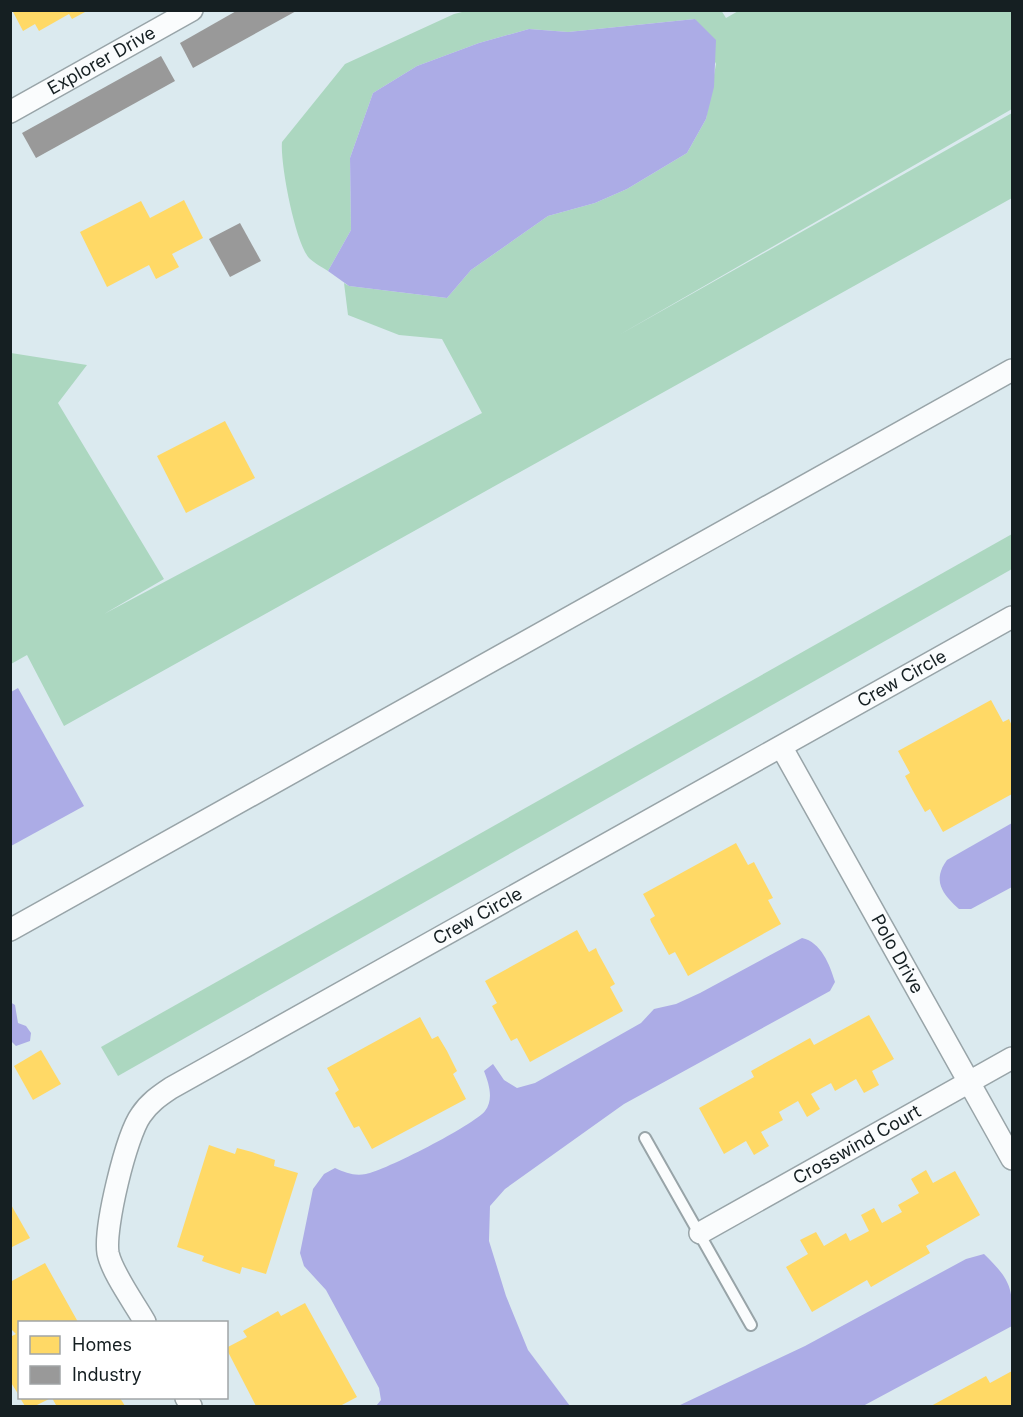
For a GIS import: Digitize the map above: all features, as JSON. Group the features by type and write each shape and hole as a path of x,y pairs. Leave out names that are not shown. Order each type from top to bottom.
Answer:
{"street":[{"name":"Explorer Drive","path":"10,112 192,10"},
{"path":"10,930 1012,370"},
{"name":"Crew Circle","path":"144,1321 109,1256 106,1236 111,1205 138,1118 149,1104 171,1088 782,748 1012,617"},
{"name":"Polo Drive","path":"782,748 1012,1159"},
{"name":"Crosswind Court","path":"700,1233 1012,1058"}],"lane":[{"path":"645,1138 751,1325"}],"green space":[{"path":"721,10 726,18 740,10 1012,11 1012,109 619,335 1012,113 1012,198 64,726 27,655 11,664 11,353 87,365 58,403 164,579 104,614 482,413 442,339 399,335 348,315 344,283 349,286 447,298 471,270 548,216 595,203 627,189 687,153 706,119 716,64 695,19 568,32 529,29 479,43 417,66 373,93 350,158 351,230 328,271 309,258 299,236 286,184 282,142 345,64 454,14 466,11"},
{"path":"1012,534 1012,569 118,1076 101,1047"}],"water":[{"path":"695,19 716,40 714,87 706,119 687,153 627,189 595,203 548,216 471,270 447,298 349,286 328,271 351,230 350,158 373,93 417,66 479,43 529,29 568,32"},
{"path":"18,688 84,806 11,846 11,692"},
{"path":"1012,823 1012,887 971,909 959,909 948,898 941,886 940,874 947,860"},
{"path":"802,938 814,944 827,962 835,982 830,991 624,1104 505,1189 490,1206 489,1241 506,1296 528,1350 570,1406 376,1406 381,1400 379,1388 326,1290 304,1266 300,1253 313,1189 324,1174 335,1168 358,1175 376,1171 428,1147 477,1118 488,1106 490,1091 484,1071 493,1064 504,1080 517,1088 535,1083 641,1023 654,1009 676,1004 700,993"},
{"path":"10,1002 15,1005 18,1023 26,1026 31,1033 30,1041 16,1046 11,1041"},
{"path":"984,1254 1000,1271 1009,1286 1012,1326 863,1406 678,1406 805,1346 966,1259"}],"building: Homes":[{"path":"12,10 84,10 85,12 72,19 69,14 39,31 35,24 23,31"},
{"path":"184,200 203,238 172,254 179,267 156,279 149,265 107,287 80,232 141,201 150,218"},
{"path":"225,421 255,478 186,513 157,456"},
{"path":"991,700 1003,722 1009,719 1012,726 1012,794 943,832 930,809 925,812 913,791 905,776 910,773 898,751"},
{"path":"736,843 748,865 754,862 773,898 768,900 781,924 688,976 675,952 669,955 651,922 650,919 655,916 643,894"},
{"path":"577,930 589,952 596,948 615,984 610,987 623,1011 530,1062 517,1038 511,1041 492,1006 497,1003 485,981"},
{"path":"869,1015 894,1059 872,1071 879,1085 864,1093 856,1079 835,1091 831,1083 811,1094 820,1109 807,1117 798,1101 779,1112 783,1120 761,1132 769,1146 754,1155 746,1141 724,1154 699,1108 754,1077 751,1071 810,1038 814,1045"},
{"path":"420,1017 432,1039 438,1036 447,1051 457,1071 453,1074 466,1099 372,1149 359,1126 354,1128 349,1119 335,1093 339,1090 327,1068"},
{"path":"41,1050 61,1084 33,1100 14,1066"},
{"path":"209,1145 235,1154 237,1148 252,1152 275,1160 274,1166 298,1173 266,1274 242,1267 240,1274 202,1261 204,1256 177,1247"},
{"path":"926,1170 933,1183 955,1171 980,1215 926,1246 930,1253 871,1287 867,1280 812,1312 786,1267 808,1254 800,1240 816,1232 824,1246 846,1233 850,1241 869,1231 861,1215 874,1208 882,1223 902,1212 898,1205 919,1193 911,1179"},
{"path":"10,1203 30,1238 10,1248"},
{"path":"45,1263 77,1321 18,1321 18,1394 10,1381 10,1337 16,1334 10,1328 10,1282"},
{"path":"305,1303 357,1397 340,1406 256,1406 228,1352 228,1347 247,1337 243,1331 278,1311 281,1316"},
{"path":"1012,1371 1012,1406 931,1406 986,1376 990,1383"},
{"path":"21,1399 49,1399 35,1406 25,1406"},
{"path":"53,1399 121,1399 125,1406 53,1406 56,1405"}],"building: Industry":[{"path":"238,10 298,10 193,68 180,43"},
{"path":"161,56 175,81 36,158 22,133"},
{"path":"240,223 261,261 230,277 209,239"}]}
